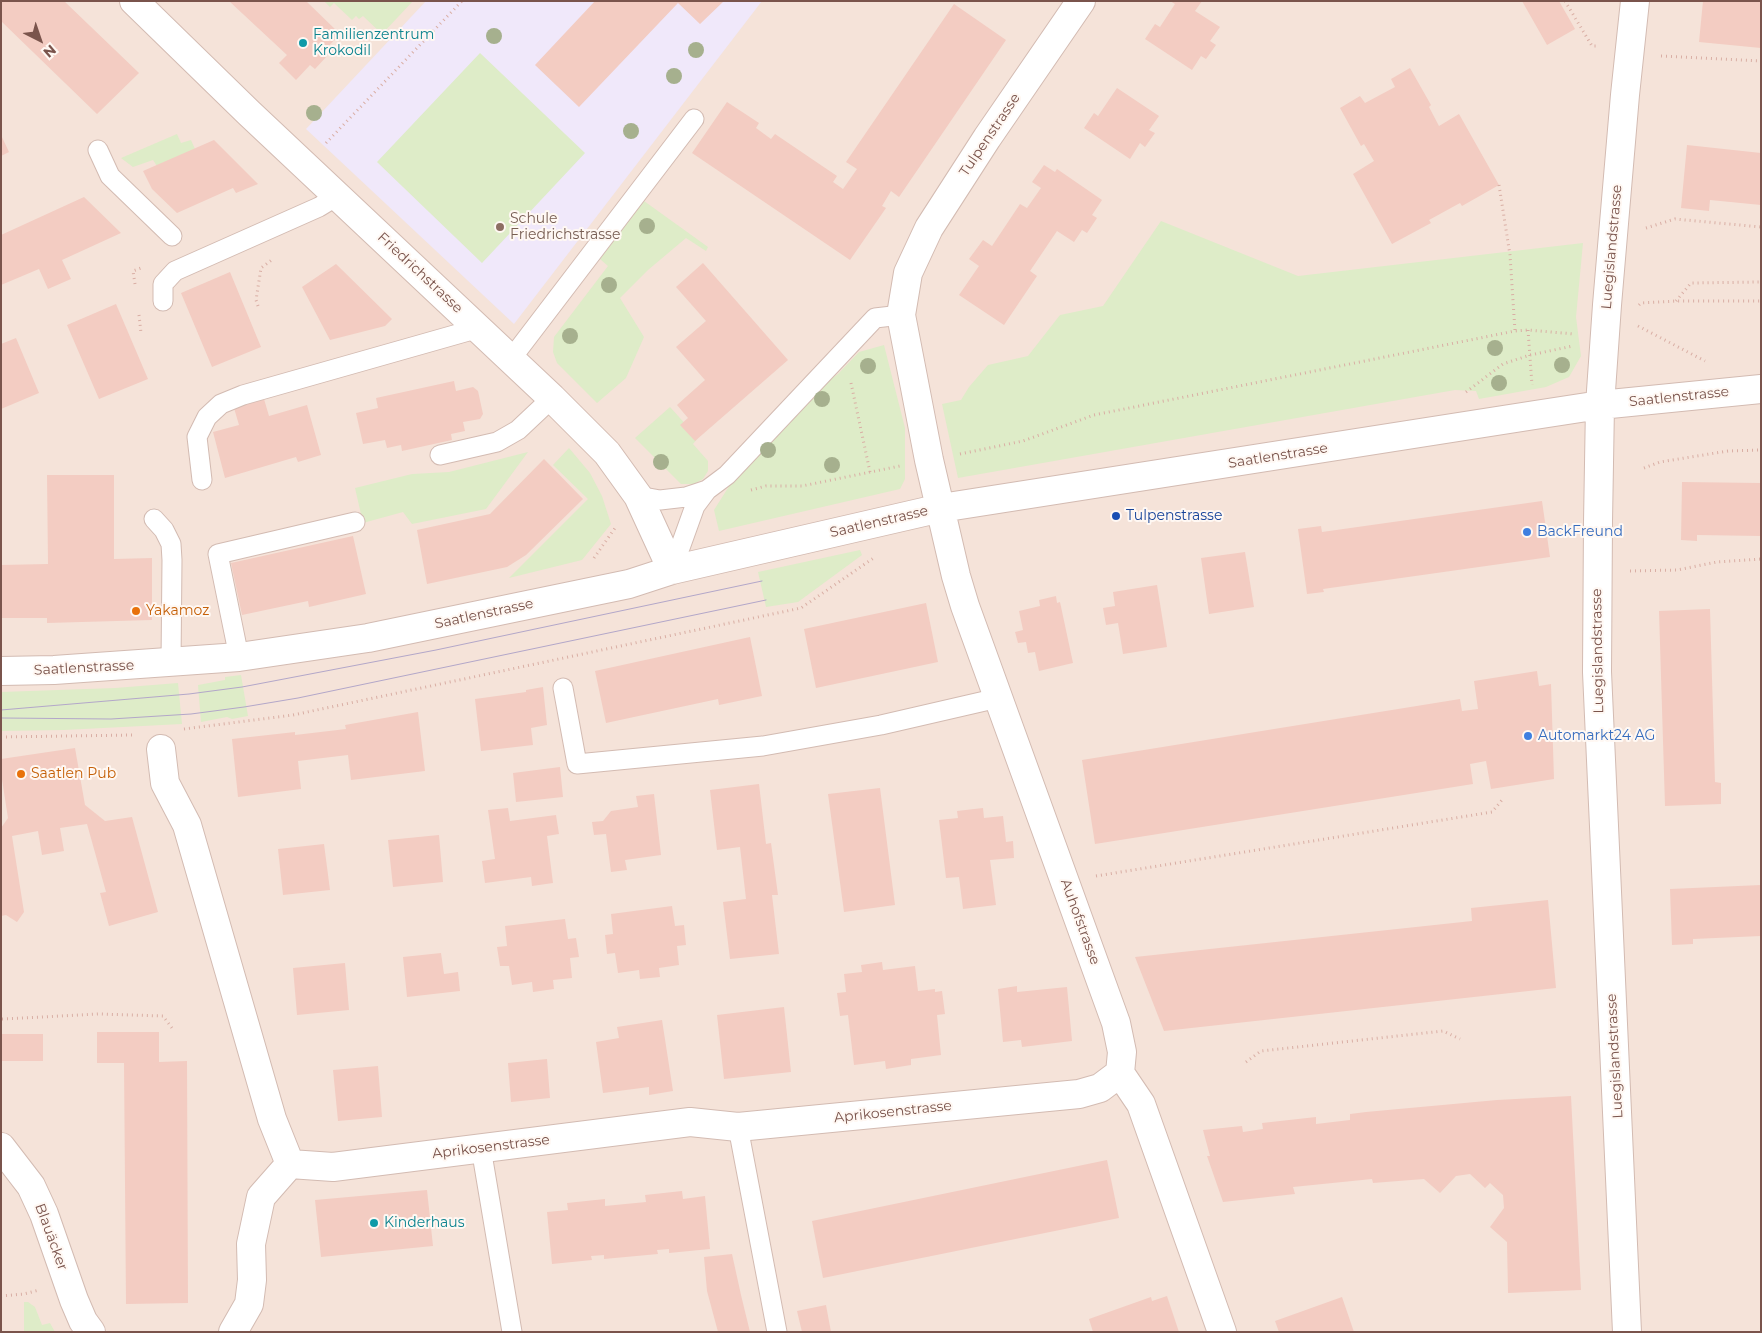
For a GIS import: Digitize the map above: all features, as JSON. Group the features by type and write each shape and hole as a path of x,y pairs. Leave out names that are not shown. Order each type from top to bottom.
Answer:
{"street":[{"name":"Friedrichstrasse","path":"134,1 249,113 552,398 607,453 638,496 672,570"},
{"name":"Tulpenstrasse","path":"940,508 901,314 908,273 928,228 1081,1"},
{"name":"Luegislandstrasse","path":"1627,1332 1597,672 1600,405 1622,124 1634,1"},
{"name":"Saatlenstrasse","path":"1,671 54,670 239,657 368,638 629,584 672,570 940,508 1600,405 1761,389"},
{"name":"Auhofstrasse","path":"940,508 965,606 1116,1023 1122,1052 1120,1072"},
{"path":"159,738 165,783 188,825 272,1119 290,1164 261,1197 251,1244 252,1280 249,1304 233,1332"},
{"path":"1120,1072 1141,1104 1222,1332"},
{"name":"Aprikosenstrasse","path":"290,1164 333,1167 690,1122 738,1127 1079,1094 1100,1088 1120,1072"},
{"name":"Blauäcker","path":"1,1147 31,1186 41,1207 74,1300 83,1321 91,1332"}],"lane":[{"path":"511,359 694,119"},
{"path":"98,150 110,176 172,236"},
{"path":"164,301 163,284 175,271 319,207 338,196"},
{"path":"638,496 660,500 686,498 707,490 727,475 875,318 901,314"},
{"path":"202,480 197,438 207,417 221,404 252,393 478,328"},
{"path":"440,455 497,442 518,430 552,398"},
{"path":"672,570 695,506 707,490"},
{"path":"154,519 164,530 171,544 171,663"},
{"path":"239,657 218,554 355,522"},
{"path":"563,688 577,764 763,746 881,725 998,698"},
{"path":"738,1127 776,1332"},
{"path":"481,1148 512,1332"}],"path":[{"path":"325,144 462,1"},
{"path":"1565,1 1592,46"},
{"path":"1660,56 1761,61"},
{"path":"1499,185 1510,255 1515,330"},
{"path":"1642,229 1675,219 1761,227"},
{"path":"258,306 256,300 261,268 274,259"},
{"path":"1676,301 1691,283 1761,282"},
{"path":"1636,309 1641,303 1761,300"},
{"path":"1636,325 1706,362"},
{"path":"748,491 766,486 802,486 1023,441 1094,415 1515,330 1580,335"},
{"path":"1528,330 1532,388"},
{"path":"844,352 870,472"},
{"path":"1644,468 1660,462 1708,454 1761,450"},
{"path":"589,565 616,528"},
{"path":"1,737 116,736 159,738 293,715 801,608 877,556"},
{"path":"1625,572 1677,570 1717,562 1761,559"},
{"path":"1090,877 1492,812 1502,800"},
{"path":"2,1019 99,1014 163,1016 172,1028"},
{"path":"1246,1062 1261,1051 1443,1031 1460,1039"},
{"path":"1,1296 24,1294 44,1288"}],"shaded area":[{"path":"1,1 1761,1 1761,1332 1,1332"},
{"name":"Schule Friedrichstrasse","path":"426,1 762,1 514,324 306,129"}],"green space":[{"path":"324,1 413,1 382,34 363,16 359,19 356,16 352,20 334,3 330,7"},
{"path":"480,53 585,153 482,263 377,162"},
{"path":"177,134 181,143 191,140 195,149 157,166 153,160 133,167 121,158"},
{"path":"644,201 708,247 706,251 686,238 648,270 620,298 644,337 626,378 597,403 557,363 553,352 554,337 608,266 600,259"},
{"path":"1161,221 1298,276 1583,243 1576,317 1581,356 1569,377 1546,387 1479,399 1476,391 1455,390 958,478 942,404 961,400 969,387 988,365 1028,356 1060,315 1103,306"},
{"path":"884,345 905,428 905,479 900,489 719,531 714,510 733,480 822,385 838,374 859,352"},
{"path":"670,407 698,438 693,444 708,461 708,471 703,479 694,484 681,484 635,438"},
{"path":"569,448 590,473 602,496 611,524 582,560 509,578 588,499 553,465"},
{"path":"528,452 486,509 412,524 403,512 363,523 355,488 412,474 449,472"},
{"path":"860,550 862,555 798,602 766,607 758,572"},
{"path":"241,675 248,716 232,719 227,717 201,722 198,685 225,680 225,677"},
{"path":"178,683 182,724 1,731 1,692 115,688"},
{"path":"24,1302 28,1302 35,1307 42,1325 50,1323 55,1332 24,1332"}],"building":[{"path":"1,1 64,1 139,73 97,114 1,21"},
{"name":"Familienzentrum Krokodil","path":"229,1 306,1 340,34 323,52 327,56 315,69 310,65 296,80 279,63 287,55"},
{"path":"595,1 724,1 700,24 678,3 579,107 535,65"},
{"path":"1170,1 1202,1 1195,11 1220,27 1210,41 1216,45 1206,59 1201,56 1192,70 1145,39 1155,24 1160,27 1175,4"},
{"path":"1522,1 1559,1 1575,29 1547,45"},
{"path":"1703,1 1761,1 1761,48 1699,42"},
{"path":"954,4 1006,40 899,197 891,191 882,206 886,208 850,260 692,153 727,102 759,123 756,128 771,139 775,134 837,176 833,182 843,189 857,169 846,162"},
{"path":"1410,68 1431,105 1429,107 1439,126 1459,114 1499,185 1462,206 1460,203 1429,220 1431,223 1392,244 1353,174 1374,161 1364,144 1361,146 1340,108 1360,96 1365,103 1395,87 1391,79"},
{"path":"1117,88 1159,116 1149,130 1155,133 1145,147 1140,143 1130,159 1084,128 1094,113 1098,116"},
{"path":"1,135 9,152 1,156"},
{"path":"214,140 258,184 236,193 233,188 177,213 152,189 143,171"},
{"path":"1687,145 1761,153 1761,205 1710,200 1709,211 1681,208"},
{"path":"1044,165 1055,172 1057,169 1102,200 1092,215 1097,218 1087,233 1082,230 1074,242 1057,231 1030,271 1037,276 1004,325 959,295 979,266 969,259 983,240 992,246 1020,204 1027,208 1041,188 1032,182"},
{"path":"84,197 121,233 62,260 71,279 48,289 39,269 1,285 1,235"},
{"path":"703,263 788,360 695,441 680,425 688,418 677,405 705,380 676,347 706,321 676,287"},
{"path":"336,264 392,319 385,326 330,340 302,287"},
{"path":"230,272 261,347 212,367 181,293"},
{"path":"116,304 148,379 99,399 67,325"},
{"path":"16,338 39,393 1,409 1,344"},
{"path":"454,381 456,391 473,387 478,391 483,414 480,419 463,422 465,431 451,434 452,440 402,451 401,445 387,448 385,440 363,444 356,413 378,408 376,398"},
{"path":"264,399 269,416 307,405 321,455 298,462 296,457 225,478 213,432 239,425 234,408"},
{"path":"544,459 583,499 526,555 507,567 427,584 417,530 490,514"},
{"path":"47,475 114,475 114,559 152,558 152,620 47,623 47,618 1,618 1,565 48,564"},
{"path":"1682,482 1761,483 1761,536 1697,535 1697,541 1681,540"},
{"path":"1542,501 1550,557 1323,589 1324,592 1307,594 1298,529 1321,526 1322,532"},
{"path":"353,536 366,594 309,607 308,601 242,615 231,563"},
{"path":"1245,552 1254,607 1209,614 1201,558"},
{"path":"1157,585 1167,647 1123,654 1118,623 1106,625 1103,608 1115,606 1113,592"},
{"path":"1056,596 1057,603 1060,602 1073,663 1039,671 1035,652 1028,653 1026,642 1018,643 1015,632 1023,630 1019,611 1040,606 1039,600"},
{"path":"926,603 938,662 816,688 804,629"},
{"path":"1710,609 1715,782 1721,783 1721,804 1665,806 1659,611"},
{"path":"750,637 762,696 719,705 718,699 606,723 595,671"},
{"path":"1537,671 1539,686 1551,684 1554,779 1491,789 1486,761 1470,764 1473,784 1095,844 1082,760 1460,699 1462,711 1478,709 1474,681"},
{"path":"543,687 547,725 531,728 533,745 481,751 475,699 526,692 526,690"},
{"path":"418,712 425,771 351,780 348,755 298,761 301,789 238,797 232,739 295,732 295,735 346,729 345,725"},
{"path":"75,748 85,805 105,821 132,817 158,912 109,926 100,893 106,892 87,824 60,828 64,851 42,855 38,831 12,836 24,912 17,922 6,915 1,916 1,828 8,818 1,773 1,759"},
{"path":"560,767 563,797 516,802 513,773"},
{"path":"759,784 766,844 771,843 778,895 772,895 779,954 730,959 723,902 746,899 740,847 717,850 710,790"},
{"path":"880,788 895,905 844,912 828,794"},
{"path":"654,794 661,855 625,860 627,870 611,872 606,834 594,835 592,822 603,821 611,811 638,807 636,796"},
{"path":"508,808 510,821 556,815 559,834 547,836 553,883 532,886 531,877 485,883 482,861 495,859 488,810"},
{"path":"983,808 984,818 1003,816 1006,842 1013,841 1014,858 990,860 996,905 963,909 959,877 946,878 939,820 958,818 957,811"},
{"path":"439,835 443,882 393,887 388,840"},
{"path":"324,844 330,890 283,895 278,849"},
{"path":"1761,885 1761,936 1693,939 1693,944 1672,945 1670,889"},
{"path":"1548,900 1556,988 1164,1031 1135,957 1472,921 1471,908"},
{"path":"672,906 675,926 684,925 686,945 677,946 679,965 659,968 660,977 640,979 639,970 618,973 615,953 607,954 605,935 613,934 611,914"},
{"path":"565,919 568,939 576,938 579,957 570,958 572,978 553,980 554,989 533,992 532,982 512,985 509,966 500,966 497,947 507,946 505,926"},
{"path":"441,953 444,974 458,972 460,991 407,997 403,957"},
{"path":"882,962 883,970 915,966 918,991 935,989 935,992 942,991 945,1014 937,1015 941,1055 911,1059 911,1065 886,1069 885,1061 854,1065 848,1015 840,1016 837,993 846,992 844,974 862,972 861,965"},
{"path":"345,963 349,1010 297,1015 293,968"},
{"path":"1017,986 1017,992 1067,987 1072,1041 1022,1047 1021,1040 1003,1042 998,989"},
{"path":"784,1007 791,1072 724,1079 717,1015"},
{"path":"662,1020 673,1091 649,1095 649,1087 603,1093 596,1042 619,1038 617,1027"},
{"path":"97,1032 159,1032 159,1062 187,1061 188,1303 126,1304 124,1063 97,1063"},
{"path":"1,1034 43,1034 43,1061 1,1061"},
{"path":"547,1059 550,1098 511,1102 508,1063"},
{"path":"378,1066 382,1117 338,1121 333,1070"},
{"path":"1571,1096 1581,1290 1508,1293 1507,1242 1490,1227 1504,1208 1503,1195 1490,1183 1485,1188 1470,1174 1456,1176 1440,1193 1424,1179 1373,1183 1372,1179 1293,1187 1295,1194 1223,1202 1207,1156 1210,1156 1203,1130 1242,1126 1243,1132 1263,1129 1262,1123 1316,1117 1316,1124 1350,1120 1350,1114 1366,1112 1497,1100"},
{"path":"1107,1160 1119,1218 823,1278 812,1221"},
{"name":"Kinderhaus","path":"427,1190 433,1246 321,1257 315,1200"},
{"path":"682,1191 683,1199 705,1196 710,1249 669,1253 669,1249 657,1250 658,1254 604,1259 604,1255 591,1256 592,1260 552,1264 547,1212 568,1210 567,1203 605,1199 605,1206 646,1202 645,1195"},
{"path":"732,1254 750,1332 718,1332 707,1291 704,1257"},
{"path":"1167,1296 1179,1332 1093,1332 1089,1319 1151,1297 1152,1301"},
{"path":"1342,1297 1354,1332 1279,1332 1275,1321"},
{"path":"826,1305 831,1332 802,1332 797,1311"}],"tram line":[{"path":"1,710 189,694 242,687 436,650 762,581"},
{"path":"1,718 111,719 191,714 244,707 298,698 766,600"}],"place":[{"name":"Familienzentrum Krokodil","path":"303,43"},
{"name":"Schule Friedrichstrasse","path":"500,227"},
{"name":"Tulpenstrasse","path":"1116,516"},
{"name":"BackFreund","path":"1527,532"},
{"name":"Yakamoz","path":"136,611"},
{"name":"Automarkt24 AG","path":"1528,736"},
{"name":"Saatlen Pub","path":"21,774"},
{"name":"Kinderhaus","path":"374,1223"}]}
